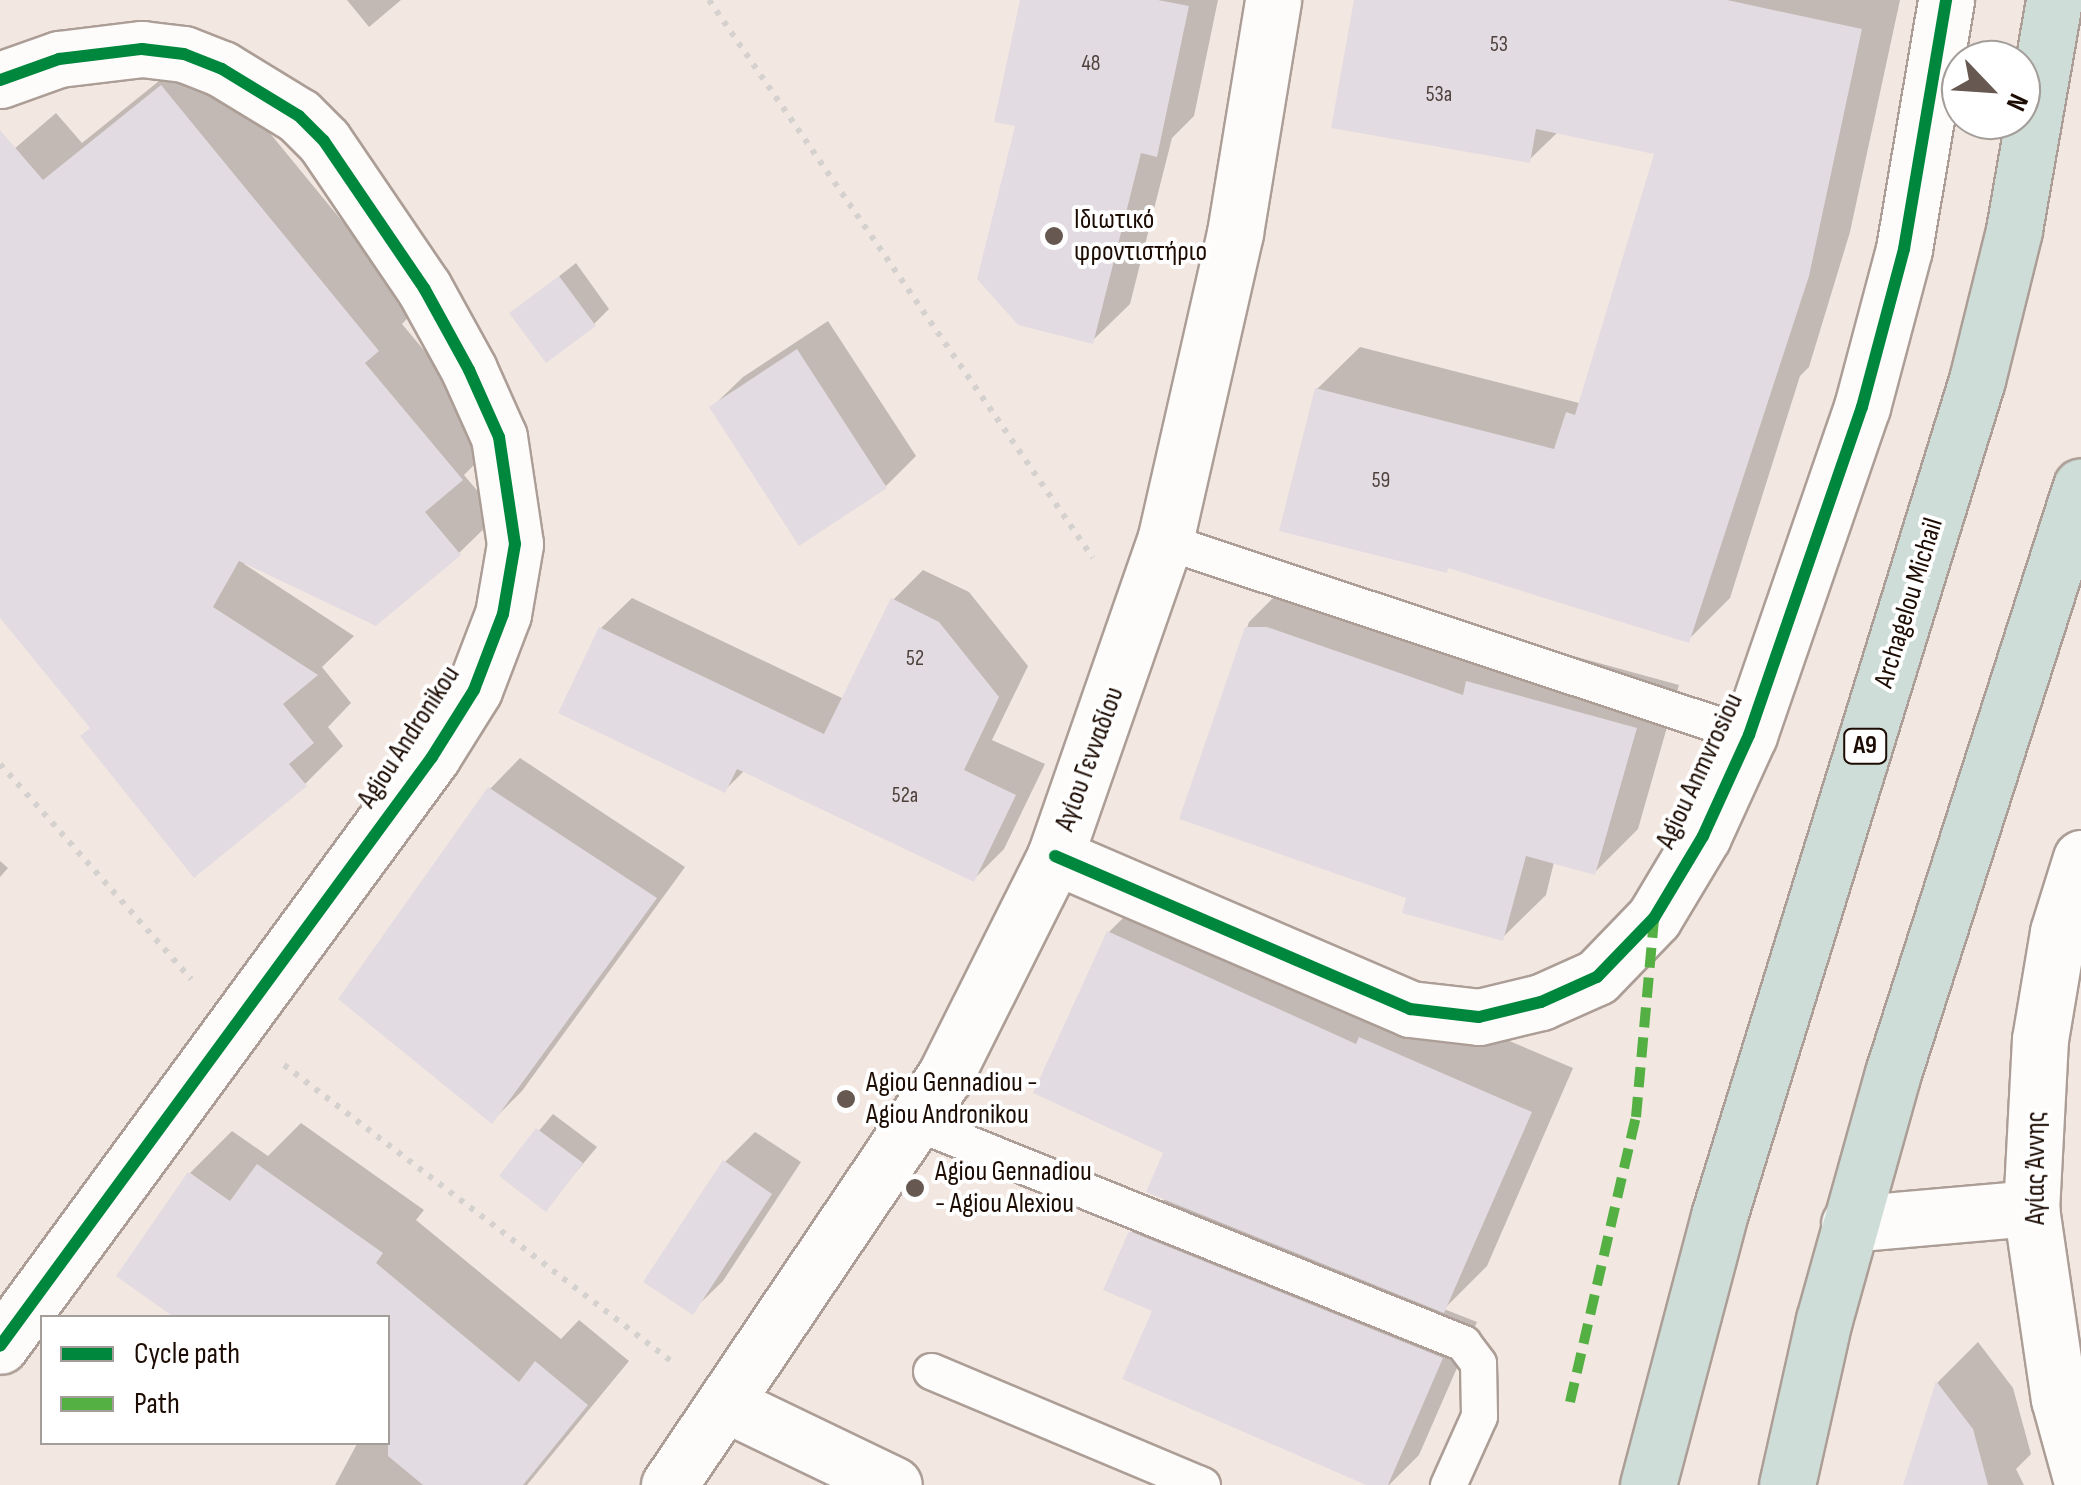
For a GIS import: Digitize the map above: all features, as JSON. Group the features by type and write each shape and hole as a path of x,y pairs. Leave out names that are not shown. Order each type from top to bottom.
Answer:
{"highway":[{"name":"Archagelou Michail","path":"1648,1485 1719,1216 1977,380 2014,230 2054,0"},
{"path":"1787,1485 1850,1224 2081,486"}],"street":[{"name":"Αγίου Γενναδίου","path":"677,1483 915,1122 1000,975 1055,856 1165,541 1235,233 1273,0"},
{"name":"Agiou Anmvrosiou","path":"1055,856 1410,1009 1478,1018 1541,1002 1597,977 1654,918 1703,836 1749,735 1862,407 1904,250 1946,0"},
{"name":"Agiou Andronikou","path":"0,80 58,59 142,49 222,69 299,116 324,141 424,288 499,437 515,544 504,614 474,690 0,1346"},
{"name":"Αγίας Άννης","path":"2079,871 2040,1040 2031,1208 2059,1399 2081,1479"},
{"path":"1850,1224 2031,1208"},
{"path":"728,1404 894,1485"}],"lane":[{"path":"1165,541 1749,735"},
{"path":"915,1122 1463,1342 1478,1364 1479,1416 1448,1485"},
{"path":"931,1371 1129,1471 1202,1485"}],"path":[{"path":"710,0 1138,625"},
{"path":"0,764 234,1027 728,1404"}],"building":[{"path":"1020,0 1158,0 1189,6 1157,157 1141,153 1093,344 1018,325 977,279 1015,126 994,122"},
{"path":"1354,0 1727,0 1862,29 1809,276 1689,643 1448,568 1447,573 1279,531 1315,388 1554,449 1566,412 1575,415 1654,154 1536,129 1530,163 1331,128"},
{"path":"161,85 379,351 365,363 463,480 425,512 461,555 376,626 239,561 213,607 318,675 283,704 314,743 289,764 307,786 194,878 80,736 90,728 0,618 0,130 43,180"},
{"path":"559,276 596,326 546,363 509,313"},
{"path":"797,349 887,488 799,546 709,407"},
{"path":"891,598 939,622 999,697 964,770 1016,795 974,882 737,769 725,793 558,713 599,627 824,734"},
{"path":"1245,627 1267,627 1463,695 1466,681 1637,728 1595,875 1526,856 1503,941 1402,913 1406,898 1179,819"},
{"path":"488,787 657,898 492,1124 338,999"},
{"path":"1107,931 1356,1044 1359,1037 1532,1112 1444,1313 1146,1192 1163,1153 1033,1093"},
{"path":"536,1128 583,1163 546,1212 499,1176"},
{"path":"723,1160 772,1194 693,1315 643,1282"},
{"path":"257,1164 383,1253 376,1263 519,1382 535,1361 588,1405 523,1485 423,1485 388,1456 390,1315 171,1315 116,1276 188,1172 230,1201"},
{"path":"1129,1231 1443,1358 1388,1485 1366,1485 1122,1379 1152,1311 1103,1290"},
{"path":"1936,1381 1973,1429 1988,1485 1903,1485"}],"marked path":[{"path":"1570,1402 1636,1117 1654,918"}],"cycle path":[{"path":"1055,856 1410,1009 1479,1017 1541,1002 1597,977 1654,918 1703,836 1749,735 1862,407 1904,249 1946,0"},
{"path":"0,80 59,59 142,49 184,54 222,69 299,116 324,141 424,288 469,370 499,437 515,544 503,614 474,690 432,757 0,1346"}],"place":[{"name":"Ιδιωτικό φροντιστήριο","path":"1054,236"},
{"name":"Agiou Gennadiou - Agiou Andronikou","path":"846,1099"},
{"name":"Agiou Gennadiou - Agiou Alexiou","path":"915,1188"}]}
